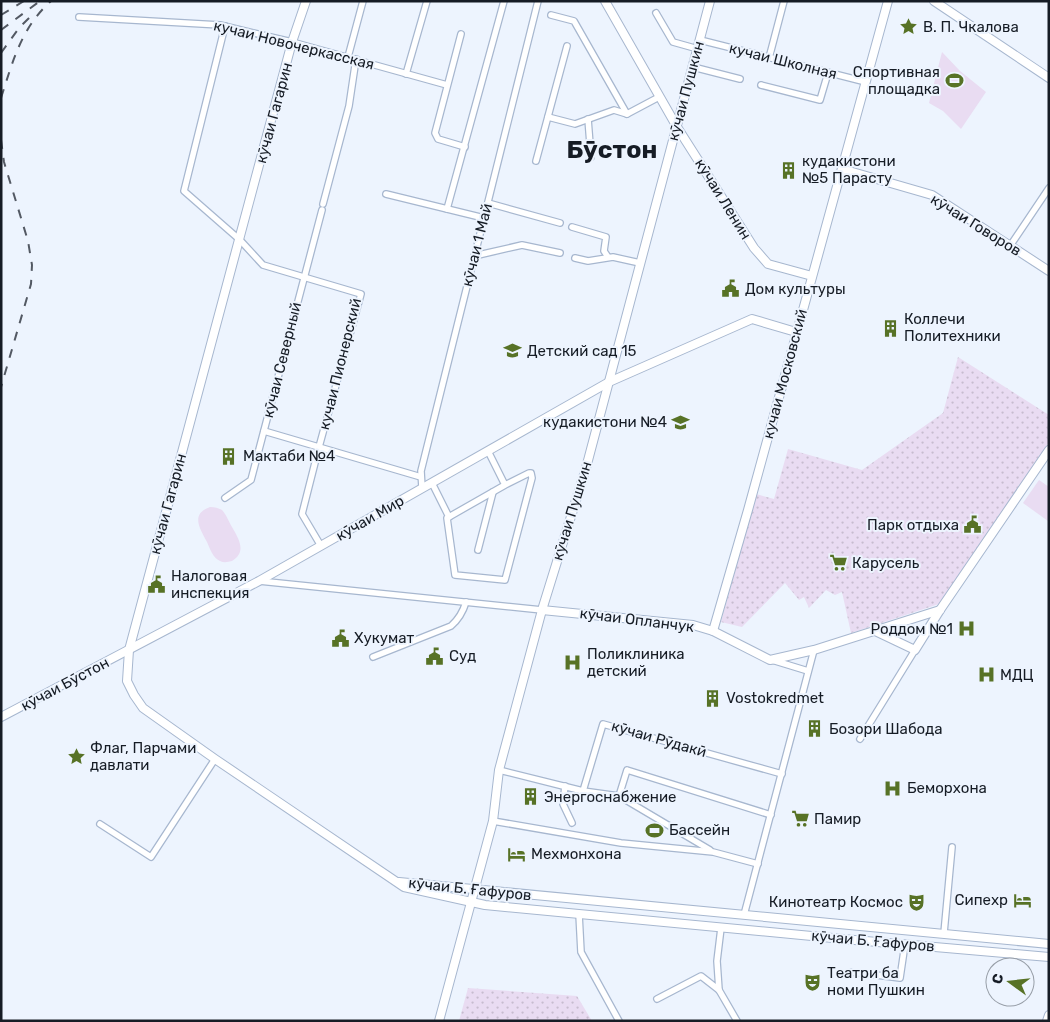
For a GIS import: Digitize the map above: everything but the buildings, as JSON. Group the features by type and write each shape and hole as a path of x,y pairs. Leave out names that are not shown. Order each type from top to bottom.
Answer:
{"street":[{"name":"кӯчаи Гагарин","path":"306,1 292,42 129,650 128,681 134,695 143,708 397,882"},
{"path":"348,58 363,1"},
{"path":"406,74 427,1"},
{"path":"447,209 504,1"},
{"name":"кӯчаи 1 Май","path":"422,488 421,471 538,1"},
{"name":"кӯчаи Ленин","path":"604,1 677,127 754,248 768,264 812,276"},
{"name":"кӯчаи Пушкин","path":"439,1021 493,821 500,770 542,610 586,468 710,1"},
{"path":"769,58 784,1"},
{"name":"кучаи Московский","path":"713,631 751,501 888,1"},
{"path":"934,1 1049,78"},
{"name":"кучаи Школная","path":"656,13 674,42 699,44 769,58 866,82"},
{"path":"551,15 574,21 627,114"},
{"name":"кучаи Новочеркасская","path":"80,17 225,26 292,42 447,85"},
{"name":"кучаи Пионерский","path":"225,26 184,190 240,240 263,265 361,294 302,514 321,546"},
{"path":"461,34 435,136 438,139 465,147"},
{"path":"536,162 567,46"},
{"name":"кӯчаи Северный","path":"225,498 251,480 349,106 356,60"},
{"path":"693,67 740,80"},
{"path":"761,85 820,100 828,72"},
{"path":"548,117 575,124 614,110 627,114 659,97"},
{"path":"588,119 591,157"},
{"name":"кӯчаи Говоров","path":"842,169 932,195 1049,271"},
{"path":"1010,246 1049,188"},
{"path":"386,194 484,218"},
{"path":"488,203 560,223"},
{"path":"572,227 606,237 604,251 608,257"},
{"path":"474,256 522,245 560,254"},
{"path":"576,258 588,261 613,257 640,263"},
{"path":"609,382 752,319 796,332"},
{"name":"кӯчаи Мир","path":"129,650 259,582 609,382"},
{"path":"264,432 421,477"},
{"path":"860,739 940,610 1049,450"},
{"path":"488,451 505,484"},
{"path":"529,473 532,474 505,580 455,575 447,518 492,492 529,473"},
{"path":"432,483 449,517"},
{"path":"478,550 492,492"},
{"path":"259,582 542,610"},
{"path":"373,657 451,626 463,612 466,602"},
{"name":"кӯчаи Опланчук","path":"542,610 693,625 713,631 770,660"},
{"path":"770,660 814,650 940,610"},
{"path":"875,631 915,650"},
{"name":"кӯчаи Бӯстон","path":"1,717 129,650"},
{"path":"744,915 814,650"},
{"path":"770,660 808,672"},
{"name":"кӯчаи Рӯдакӣ","path":"583,791 603,724 782,774"},
{"path":"100,824 151,857 215,759"},
{"path":"500,770 583,791 619,796 713,852"},
{"path":"619,796 627,770 771,815"},
{"path":"566,786 563,804 572,823"},
{"path":"493,821 621,843 713,852 758,864"},
{"path":"944,933 952,847"},
{"name":"кӯчаи Б. Ғафуров","path":"397,882 1049,944"},
{"name":"кӯчаи Б. Ғафуров","path":"397,882 404,887 485,904 721,928 1049,957"},
{"path":"603,916 605,902"},
{"path":"579,914 581,952 619,1021"},
{"path":"719,990 717,973 721,928"},
{"path":"852,972 900,978 905,931"},
{"path":"657,998 701,976 719,990 737,1021"},
{"path":"1046,1021 1049,1015"}],"shaded area":[{"name":"Спортивная площадка","path":"942,52 960,71 986,92 961,129 943,111 929,103"},
{"path":"958,357 1049,415 1049,442 945,602 851,633 842,592 835,595 826,590 809,608 804,597 799,600 785,583 742,627 721,622 756,494 774,499 788,449 862,470 943,413"},
{"path":"1039,480 1049,487 1048,521 1023,503"},
{"path":"210,507 222,510 239,541 239,554 232,561 223,562 215,558 200,527 198,518 200,514"},
{"path":"468,988 577,996 592,1021 459,1021"}],"railway":[{"path":"1,15 24,1"},
{"path":"1,30 40,1"},
{"path":"1,98 14,58 25,34 32,22 51,1"},
{"path":"1,53 19,28 31,16"},
{"path":"1,140 4,162 28,241 32,265 31,284 1,387"}],"place":[{"name":"В. П. Чкалова","path":"909,27"},
{"name":"Спортивная площадка","path":"954,81"},
{"name":"кудакистони №5 Парасту","path":"788,170"},
{"name":"Дом культуры","path":"731,289"},
{"name":"Коллечи Политехники","path":"890,328"},
{"name":"Детский сад 15","path":"513,351"},
{"name":"кудакистони №4","path":"681,422"},
{"name":"Мактаби №4","path":"229,456"},
{"name":"Парк отдыха","path":"973,525"},
{"name":"Карусель","path":"838,563"},
{"name":"Налоговая инспекция","path":"157,585"},
{"name":"Роддом №1","path":"967,629"},
{"name":"Хукумат","path":"340,638"},
{"name":"Суд","path":"435,656"},
{"name":"Поликлиника детский","path":"573,663"},
{"name":"МДЦ","path":"986,675"},
{"name":"Vostokredmet","path":"712,698"},
{"name":"Бозори Шабода","path":"815,729"},
{"name":"Флаг, Парчами давлати","path":"76,757"},
{"name":"Беморхона","path":"893,788"},
{"name":"Энергоснабжение","path":"530,797"},
{"name":"Памир","path":"800,819"},
{"name":"Бассейн","path":"655,830"},
{"name":"Мехмонхона","path":"517,854"},
{"name":"Сипехр","path":"1022,900"},
{"name":"Кинотеатр Космос","path":"917,902"},
{"name":"Театри ба номи Пушкин","path":"813,982"}],"district":[{"name":"Бӯстон","path":"612,149"}]}
